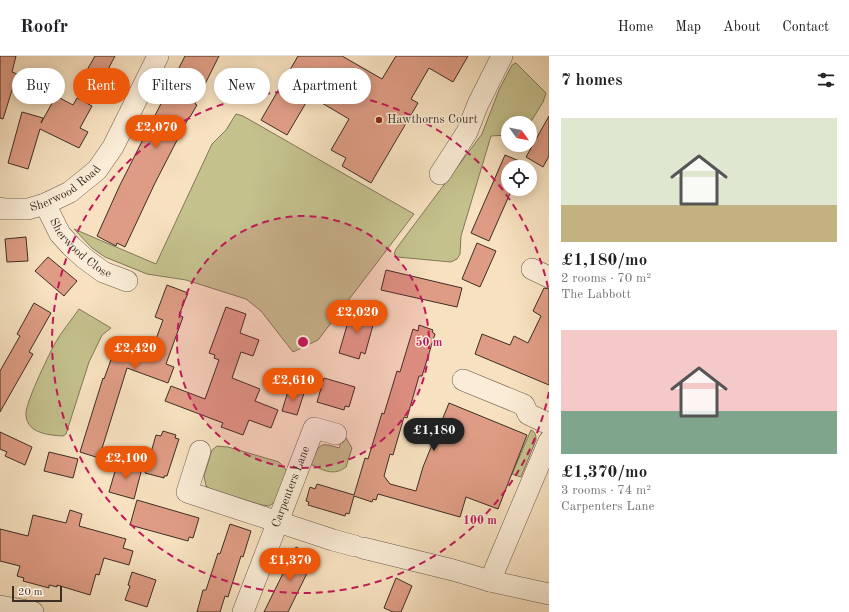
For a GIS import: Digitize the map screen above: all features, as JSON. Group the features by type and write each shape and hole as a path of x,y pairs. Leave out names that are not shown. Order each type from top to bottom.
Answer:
{"street":[{"name":"Sherwood Road","path":"0,208 28,209 45,204 70,192 97,170 113,147 158,56"},
{"path":"440,174 467,132 478,104 502,56"},
{"name":"Sherwood Close","path":"45,204 60,234 71,246 103,272 127,281"},
{"path":"463,380 524,405 528,414 549,424"},
{"name":"Carpenters Lane","path":"243,612 314,428 336,434"},
{"path":"490,581 549,441"},
{"path":"200,451 187,492 359,547 453,570 490,581 549,594"},
{"path":"0,606 33,612"}],"shaded area":[{"path":"516,63 546,93 543,102 534,116 501,116 501,135 491,136 461,236 460,254 457,259 451,262 397,257 394,254 396,249 482,134 499,90 512,65"},
{"path":"236,114 243,116 414,214 318,340 293,352 261,311 246,299 186,280 147,274 105,257 92,248 74,229 156,264 212,144 226,130"},
{"path":"79,309 111,328 102,335 89,362 66,434 63,436 46,434 31,427 26,416 26,410 37,381 54,345"},
{"path":"531,430 536,436 536,440 521,477 512,474"},
{"path":"346,438 352,448 346,467 342,470 329,472 311,464 320,446 327,445 339,448 342,439"},
{"path":"217,446 228,447 279,462 287,471 275,502 269,506 262,505 213,491 206,486 204,476 212,450"}],"building":[{"path":"0,56 16,56 12,68 12,90 3,119 0,118"},
{"path":"95,56 115,56 109,68 88,68"},
{"path":"185,56 219,56 206,82 206,68 179,68"},
{"name":"Hawthorns Court","path":"298,56 342,56 363,68 291,68"},
{"name":"Hawthorns Court","path":"396,56 468,56 453,82 429,68 411,99 418,103 371,183 342,166 346,158 331,150 349,119 324,104 371,104 371,73 382,79"},
{"name":"Hawthorns Court","path":"278,91 278,104 305,104 287,135 261,120"},
{"path":"65,101 73,105 88,104 92,106 80,128 88,132 79,148 40,129 28,169 8,163 22,112 43,118 41,123 52,104 65,104"},
{"path":"161,104 197,105 189,117 155,183 125,247 117,243 116,246 97,236 119,187"},
{"path":"549,116 549,156 543,167 537,163 537,160 531,160 526,157 529,152 537,152 537,137"},
{"path":"505,155 517,160 503,160"},
{"path":"501,164 501,196 509,196 489,241 471,233"},
{"path":"26,237 28,261 7,262 5,239"},
{"path":"477,243 496,251 480,287 462,279"},
{"path":"48,257 77,281 64,296 35,271"},
{"path":"386,270 462,288 457,307 381,290"},
{"path":"167,285 188,293 179,315 183,317 166,364 174,367 168,383 127,368 99,458 80,452 103,378 104,379 116,346 149,358 163,320 155,317"},
{"path":"544,288 549,289 549,385 475,354 482,334 510,345 514,336 528,343 541,316 533,311"},
{"path":"34,303 51,313 29,352 33,354 0,412 0,371 20,336 17,334"},
{"path":"226,307 246,314 240,333 259,340 253,356 241,352 232,378 260,389 255,401 278,410 271,428 249,420 243,435 221,427 223,423 165,401 171,386 205,399 219,360 214,358 215,355 209,353"},
{"path":"352,308 373,314 372,317 375,318 365,354 361,352 359,359 339,353"},
{"path":"419,325 433,330 432,332 435,334 422,376 419,376 407,418 404,417 393,455 390,454 384,476 390,484 416,491 423,467 449,403 527,435 498,509 466,497 460,517 378,494 376,500 373,499 372,502 354,496 349,514 346,513 345,516 308,505 309,502 306,501 310,487 315,489 317,484 354,495 365,458 368,459 382,413 384,414 397,371 400,372 413,329 418,331"},
{"path":"324,378 355,387 349,407 345,406 344,410 317,402"},
{"path":"289,388 304,393 297,415 282,411"},
{"path":"163,431 176,435 175,438 179,439 167,476 164,476 164,478 145,473 156,435 161,436"},
{"path":"0,432 32,447 25,465 5,456 7,452 0,449"},
{"path":"49,452 78,459 73,478 44,471"},
{"path":"118,461 142,468 134,499 109,492"},
{"path":"137,500 199,518 193,538 189,537 188,541 130,525"},
{"path":"70,510 82,514 79,526 126,539 123,548 133,551 129,565 104,558 99,575 96,574 90,595 57,585 57,587 49,585 49,588 23,581 24,578 17,576 20,566 0,561 0,529 28,536 33,515 66,523"},
{"path":"230,524 251,531 243,557 241,556 228,597 225,596 220,612 197,612 203,590 206,590 218,553 220,554"},
{"path":"296,547 315,557 288,612 264,612"},
{"path":"132,572 156,580 147,607 125,600 130,586 128,585"},
{"path":"396,578 412,586 401,612 393,612 384,608"}],"place":[{"name":"Hawthorns Court","path":"379,120"}]}
